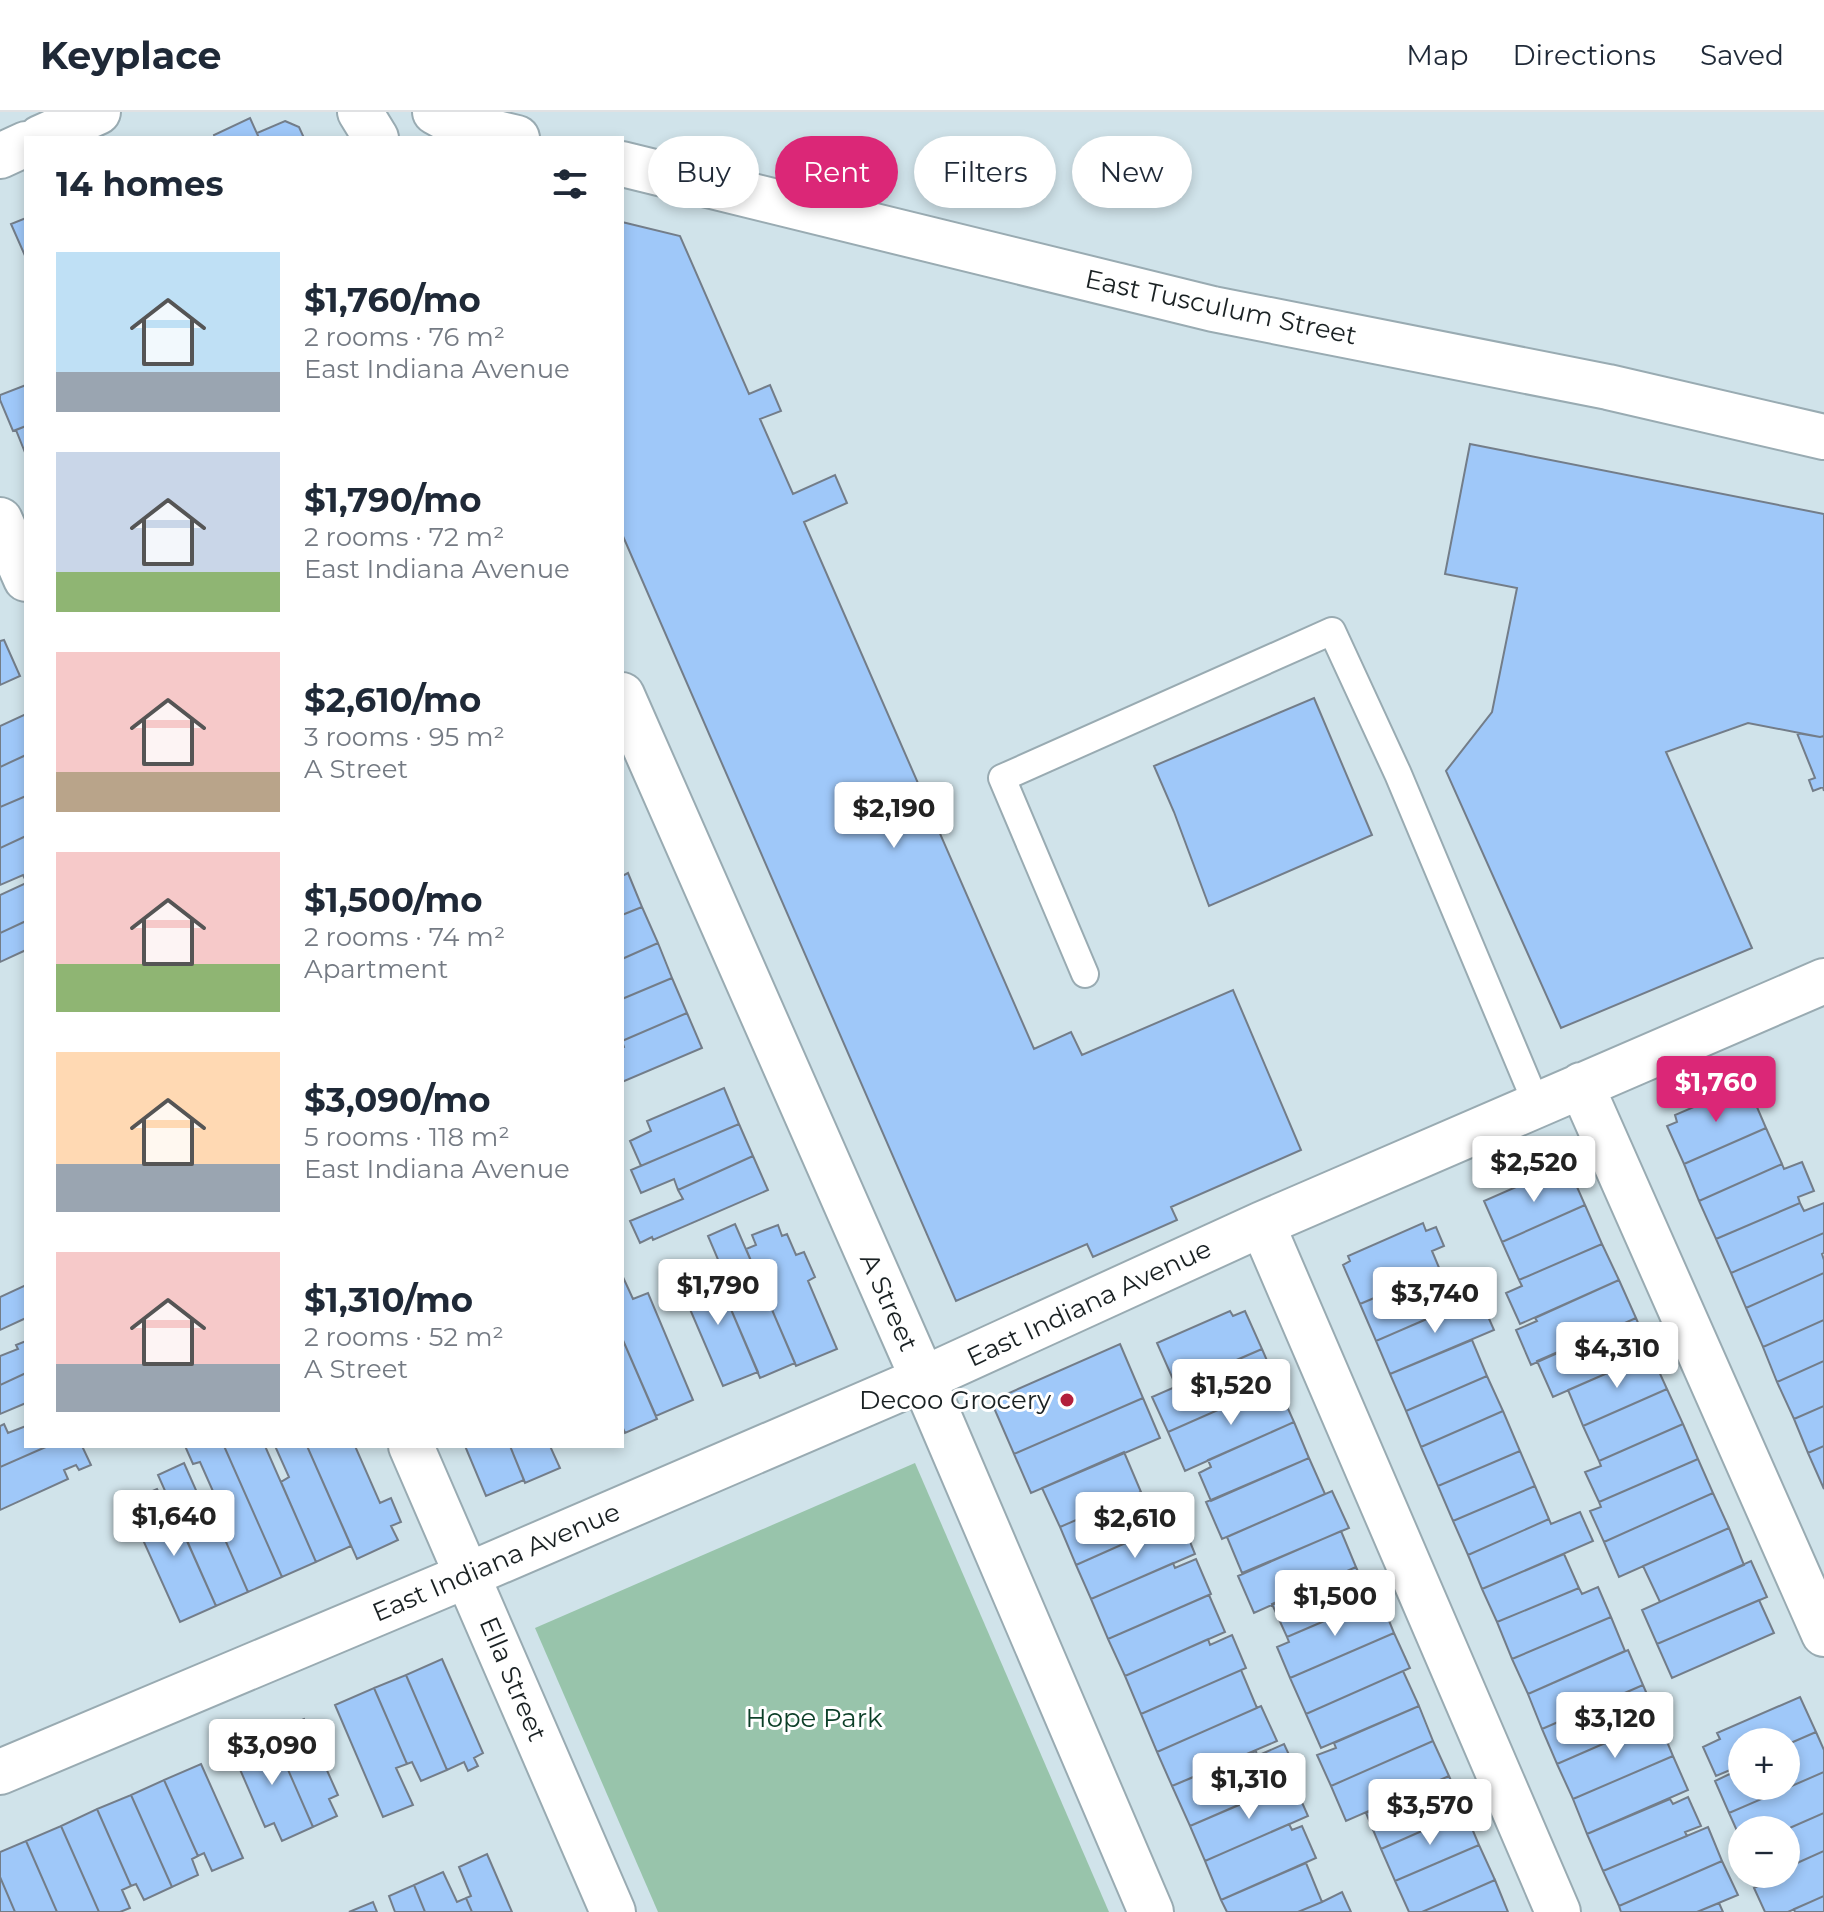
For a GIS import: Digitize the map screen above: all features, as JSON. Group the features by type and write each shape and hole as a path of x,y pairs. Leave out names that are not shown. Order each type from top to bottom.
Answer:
{"street":[{"path":"44,136 98,112"},
{"path":"360,112 375,136"},
{"path":"435,112 455,123 509,136"},
{"path":"0,156 24,145"},
{"name":"East Tusculum Street","path":"624,164 1213,309 1608,387 1824,437"},
{"path":"0,520 24,574"},
{"name":"A Street","path":"624,700 923,1379 1151,1912"},
{"name":"East Indiana Avenue","path":"4,1761 468,1575 923,1379 1262,1224 1824,981"},
{"path":"1581,1085 1824,1634"},
{"path":"1262,1224 1558,1912"},
{"name":"Ella Street","path":"412,1448 613,1912"}],"lane":[{"path":"1085,974 1002,778 1332,631 1398,774 1537,1105"}],"green space":[{"name":"Hope Park","path":"915,1463 1109,1912 658,1912 535,1628"}],"building":[{"path":"250,118 258,136 214,136"},
{"path":"285,121 299,127 303,136 258,136 257,133"},
{"path":"24,219 24,253 11,224"},
{"path":"624,222 680,236 749,394 770,385 781,411 760,419 793,494 835,475 847,503 804,522 1034,1049 1071,1032 1082,1055 1233,990 1301,1150 1171,1207 1177,1220 1093,1257 1087,1244 956,1301 624,539"},
{"path":"24,386 24,427 13,431 0,395"},
{"path":"24,427 24,450 16,430"},
{"path":"1470,444 1824,514 1824,736 1748,723 1666,752 1752,948 1561,1028 1446,771 1492,712 1517,588 1445,574"},
{"path":"4,640 20,676 0,685 0,641"},
{"path":"1314,698 1372,835 1209,906 1154,766"},
{"path":"24,715 24,756 0,767 0,726"},
{"path":"1797,733 1824,736 1824,791 1823,787 1813,791 1809,780 1815,778"},
{"path":"24,756 24,797 0,807 0,767"},
{"path":"24,797 24,837 0,848 0,807"},
{"path":"24,837 24,877 0,885 0,848"},
{"path":"628,873 642,907 624,914 624,875"},
{"path":"24,884 24,922 0,933 0,895"},
{"path":"642,907 658,943 624,958 624,914"},
{"path":"24,922 24,951 0,962 0,933"},
{"path":"658,943 672,978 624,998 624,958"},
{"path":"672,978 687,1013 624,1040 624,998"},
{"path":"687,1013 702,1048 624,1081 624,1040"},
{"path":"1747,1084 1766,1128 1684,1164 1667,1126 1677,1122 1675,1115"},
{"path":"724,1088 739,1124 641,1166 630,1141 651,1131 647,1121"},
{"path":"739,1124 753,1156 678,1190 674,1179 641,1193 631,1170"},
{"path":"1766,1128 1782,1164 1699,1201 1684,1164"},
{"path":"753,1156 768,1190 640,1243 630,1221 683,1199 678,1190"},
{"path":"1802,1162 1814,1191 1798,1197 1800,1203 1716,1239 1699,1201 1782,1164 1784,1169"},
{"path":"1557,1169 1560,1175 1570,1171 1585,1205 1502,1242 1484,1201"},
{"path":"1800,1203 1804,1211 1824,1203 1824,1233 1731,1273 1716,1239"},
{"path":"1585,1205 1602,1244 1519,1280 1502,1242"},
{"path":"1423,1223 1426,1231 1436,1227 1444,1246 1432,1251 1440,1270 1360,1304 1343,1265 1350,1261 1348,1256"},
{"path":"735,1224 795,1363 760,1378 724,1293 731,1290 708,1236"},
{"path":"778,1225 782,1236 787,1234 796,1255 804,1252 815,1277 808,1281 837,1349 796,1366 746,1249 756,1245 752,1235"},
{"path":"1824,1233 1824,1273 1746,1308 1731,1273"},
{"path":"1602,1244 1619,1280 1520,1324 1506,1293 1522,1286 1519,1280"},
{"path":"706,1267 718,1295 724,1293 758,1372 723,1386 677,1279"},
{"path":"1440,1270 1449,1292 1470,1283 1476,1298 1376,1341 1360,1304"},
{"path":"1824,1273 1824,1320 1763,1347 1746,1308"},
{"path":"624,1279 633,1299 648,1293 693,1400 656,1416 624,1343"},
{"path":"1619,1280 1636,1318 1531,1365 1516,1330 1537,1321 1535,1318"},
{"path":"24,1286 24,1319 0,1330 0,1297"},
{"path":"1479,1296 1494,1330 1390,1374 1376,1341"},
{"path":"1230,1311 1233,1316 1245,1311 1262,1349 1176,1386 1157,1343"},
{"path":"1636,1318 1651,1354 1553,1397 1537,1361"},
{"path":"1824,1320 1824,1361 1777,1382 1763,1347"},
{"path":"1472,1340 1487,1376 1406,1411 1390,1374"},
{"path":"24,1342 24,1374 0,1385 0,1356 18,1349 16,1345"},
{"path":"624,1343 657,1419 625,1433 624,1431"},
{"name":"Decoo Grocery","path":"1120,1344 1143,1398 1014,1454 991,1401"},
{"path":"1262,1349 1277,1384 1168,1432 1152,1397"},
{"path":"1651,1354 1667,1389 1583,1426 1568,1390"},
{"path":"1824,1361 1824,1406 1794,1419 1777,1382"},
{"path":"24,1374 24,1404 0,1414 0,1385"},
{"path":"1487,1376 1503,1411 1421,1447 1406,1411"},
{"path":"1277,1384 1294,1422 1185,1471 1168,1432"},
{"path":"1667,1389 1683,1424 1599,1461 1583,1426"},
{"path":"1143,1398 1160,1438 1031,1493 1014,1454"},
{"path":"1824,1406 1824,1446 1808,1453 1794,1419"},
{"path":"1503,1411 1520,1451 1438,1486 1421,1447"},
{"path":"1294,1422 1309,1458 1211,1501 1199,1473 1211,1467 1208,1460"},
{"path":"4,1424 8,1433 24,1427 24,1448 43,1448 0,1467 0,1426"},
{"path":"1683,1424 1698,1459 1599,1502 1585,1472 1601,1466 1599,1461"},
{"path":"1824,1446 1824,1489 1808,1453"},
{"path":"43,1448 83,1448 91,1465 79,1470 76,1465 64,1470 68,1479 0,1510 0,1467"},
{"path":"186,1448 225,1448 282,1577 248,1592 212,1510 220,1507 200,1462 193,1464"},
{"path":"225,1448 266,1448 316,1562 282,1577"},
{"path":"276,1448 308,1448 351,1546 316,1562 281,1482 289,1477"},
{"path":"308,1448 356,1448 380,1503 391,1498 401,1522 391,1526 398,1540 357,1559"},
{"path":"466,1448 511,1448 524,1480 486,1496"},
{"path":"511,1448 551,1448 560,1468 525,1483"},
{"path":"1520,1451 1535,1486 1453,1521 1438,1486"},
{"path":"1124,1452 1141,1492 1060,1527 1042,1488"},
{"path":"1309,1458 1325,1494 1222,1539 1206,1502"},
{"path":"1698,1459 1713,1493 1604,1542 1590,1511 1601,1507 1599,1502"},
{"path":"184,1463 206,1513 212,1510 248,1592 216,1606 158,1475"},
{"path":"1535,1486 1549,1519 1468,1555 1453,1521"},
{"path":"157,1489 164,1503 169,1501 216,1606 180,1622 143,1540 150,1536 136,1498"},
{"path":"1332,1491 1349,1528 1242,1573 1227,1537"},
{"path":"1141,1492 1157,1529 1076,1565 1060,1527"},
{"path":"1713,1493 1729,1528 1619,1577 1604,1542"},
{"path":"1580,1512 1593,1541 1482,1589 1468,1555 1549,1519 1551,1524"},
{"path":"1182,1522 1195,1554 1091,1599 1076,1565 1157,1529 1159,1532"},
{"path":"1729,1528 1744,1565 1660,1602 1643,1566"},
{"path":"1341,1531 1356,1567 1254,1613 1238,1576"},
{"path":"1564,1554 1579,1588 1497,1622 1482,1589"},
{"path":"1196,1559 1211,1594 1108,1639 1091,1599 1173,1563 1175,1568"},
{"path":"1751,1561 1767,1597 1657,1644 1642,1610"},
{"path":"1356,1567 1371,1601 1287,1637 1272,1604"},
{"path":"1598,1587 1611,1617 1512,1659 1497,1622 1579,1588 1582,1594"},
{"path":"1209,1595 1225,1632 1125,1676 1108,1639"},
{"path":"1759,1600 1774,1633 1672,1678 1657,1644"},
{"path":"1371,1601 1373,1606 1381,1601 1394,1633 1290,1678 1277,1647 1289,1642 1287,1637"},
{"path":"1611,1617 1625,1651 1528,1694 1512,1659"},
{"path":"1394,1633 1410,1668 1306,1714 1290,1678"},
{"path":"1232,1635 1246,1668 1141,1714 1125,1676 1208,1639 1210,1645"},
{"path":"1628,1650 1643,1685 1542,1729 1528,1694"},
{"path":"442,1659 483,1753 474,1758 478,1766 468,1771 464,1762 447,1770 406,1675"},
{"path":"1241,1670 1257,1708 1157,1752 1141,1714"},
{"path":"1403,1671 1419,1706 1321,1748 1306,1714"},
{"path":"406,1675 447,1770 421,1781 412,1762 407,1764 374,1688"},
{"path":"1643,1685 1658,1720 1557,1764 1542,1729"},
{"path":"374,1688 407,1764 396,1768 413,1805 383,1817 335,1705"},
{"path":"1800,1697 1816,1732 1800,1739 1800,1728 1729,1728"},
{"path":"1261,1706 1277,1741 1172,1786 1157,1752"},
{"path":"1419,1706 1433,1741 1331,1786 1317,1755 1336,1748 1334,1743"},
{"path":"304,1719 338,1795 329,1799 337,1816 313,1827 272,1733"},
{"path":"1658,1720 1673,1756 1573,1799 1557,1764"},
{"path":"1728,1728 1728,1771 1716,1776 1703,1747 1720,1739 1717,1733"},
{"path":"1816,1732 1824,1750 1824,1772 1800,1782 1800,1739"},
{"path":"272,1733 313,1827 282,1841 274,1823 265,1827 232,1751"},
{"path":"1433,1741 1449,1776 1346,1821 1331,1786"},
{"path":"1284,1744 1290,1757 1264,1768 1273,1790 1190,1826 1172,1786 1256,1751 1257,1756"},
{"path":"1673,1756 1688,1790 1587,1834 1573,1799"},
{"path":"201,1764 243,1858 212,1871 204,1853 198,1856 164,1780"},
{"path":"1824,1772 1824,1813 1800,1823 1800,1816 1730,1816 1729,1813 1759,1800 1800,1800 1800,1782"},
{"path":"1728,1775 1728,1800 1759,1800 1729,1813 1715,1781"},
{"path":"1449,1776 1465,1812 1381,1849 1366,1813"},
{"path":"164,1780 198,1856 192,1859 198,1875 172,1887 131,1795"},
{"path":"1293,1782 1308,1816 1205,1861 1190,1826"},
{"path":"131,1795 172,1887 144,1900 136,1884 131,1886 97,1809"},
{"path":"1688,1797 1701,1826 1685,1832 1687,1836 1603,1871 1587,1834 1670,1799 1673,1804"},
{"path":"97,1809 131,1886 122,1890 130,1908 120,1912 99,1912 61,1826"},
{"path":"1465,1812 1479,1845 1395,1881 1381,1849"},
{"path":"1824,1813 1824,1851 1800,1862 1800,1823"},
{"path":"1289,1824 1292,1830 1302,1826 1316,1858 1221,1900 1205,1861"},
{"path":"61,1826 99,1912 57,1912 26,1841"},
{"path":"1708,1827 1722,1861 1619,1906 1603,1871"},
{"path":"26,1841 57,1912 15,1912 0,1877 0,1852"},
{"path":"1479,1845 1495,1880 1422,1912 1409,1912 1395,1881"},
{"path":"1824,1851 1824,1896 1788,1912 1765,1912 1754,1888 1800,1888 1800,1862"},
{"path":"487,1854 512,1912 472,1912 466,1898 471,1896 459,1867"},
{"path":"1722,1861 1728,1874 1728,1888 1735,1888 1738,1895 1697,1912 1621,1912 1619,1906"},
{"path":"1306,1863 1322,1902 1298,1912 1227,1912 1221,1900"},
{"path":"443,1872 457,1902 466,1898 472,1912 425,1912 414,1885"},
{"path":"0,1877 15,1912 0,1912"},
{"path":"1495,1880 1508,1912 1422,1912"},
{"path":"414,1885 425,1912 395,1912 389,1896"},
{"path":"1342,1892 1351,1912 1298,1912 1322,1902"},
{"path":"1824,1896 1824,1912 1795,1912 1794,1909"},
{"path":"373,1902 377,1912 349,1912"},
{"path":"1719,1903 1723,1912 1697,1912"}],"place":[{"name":"Decoo Grocery","path":"1067,1400"}]}
